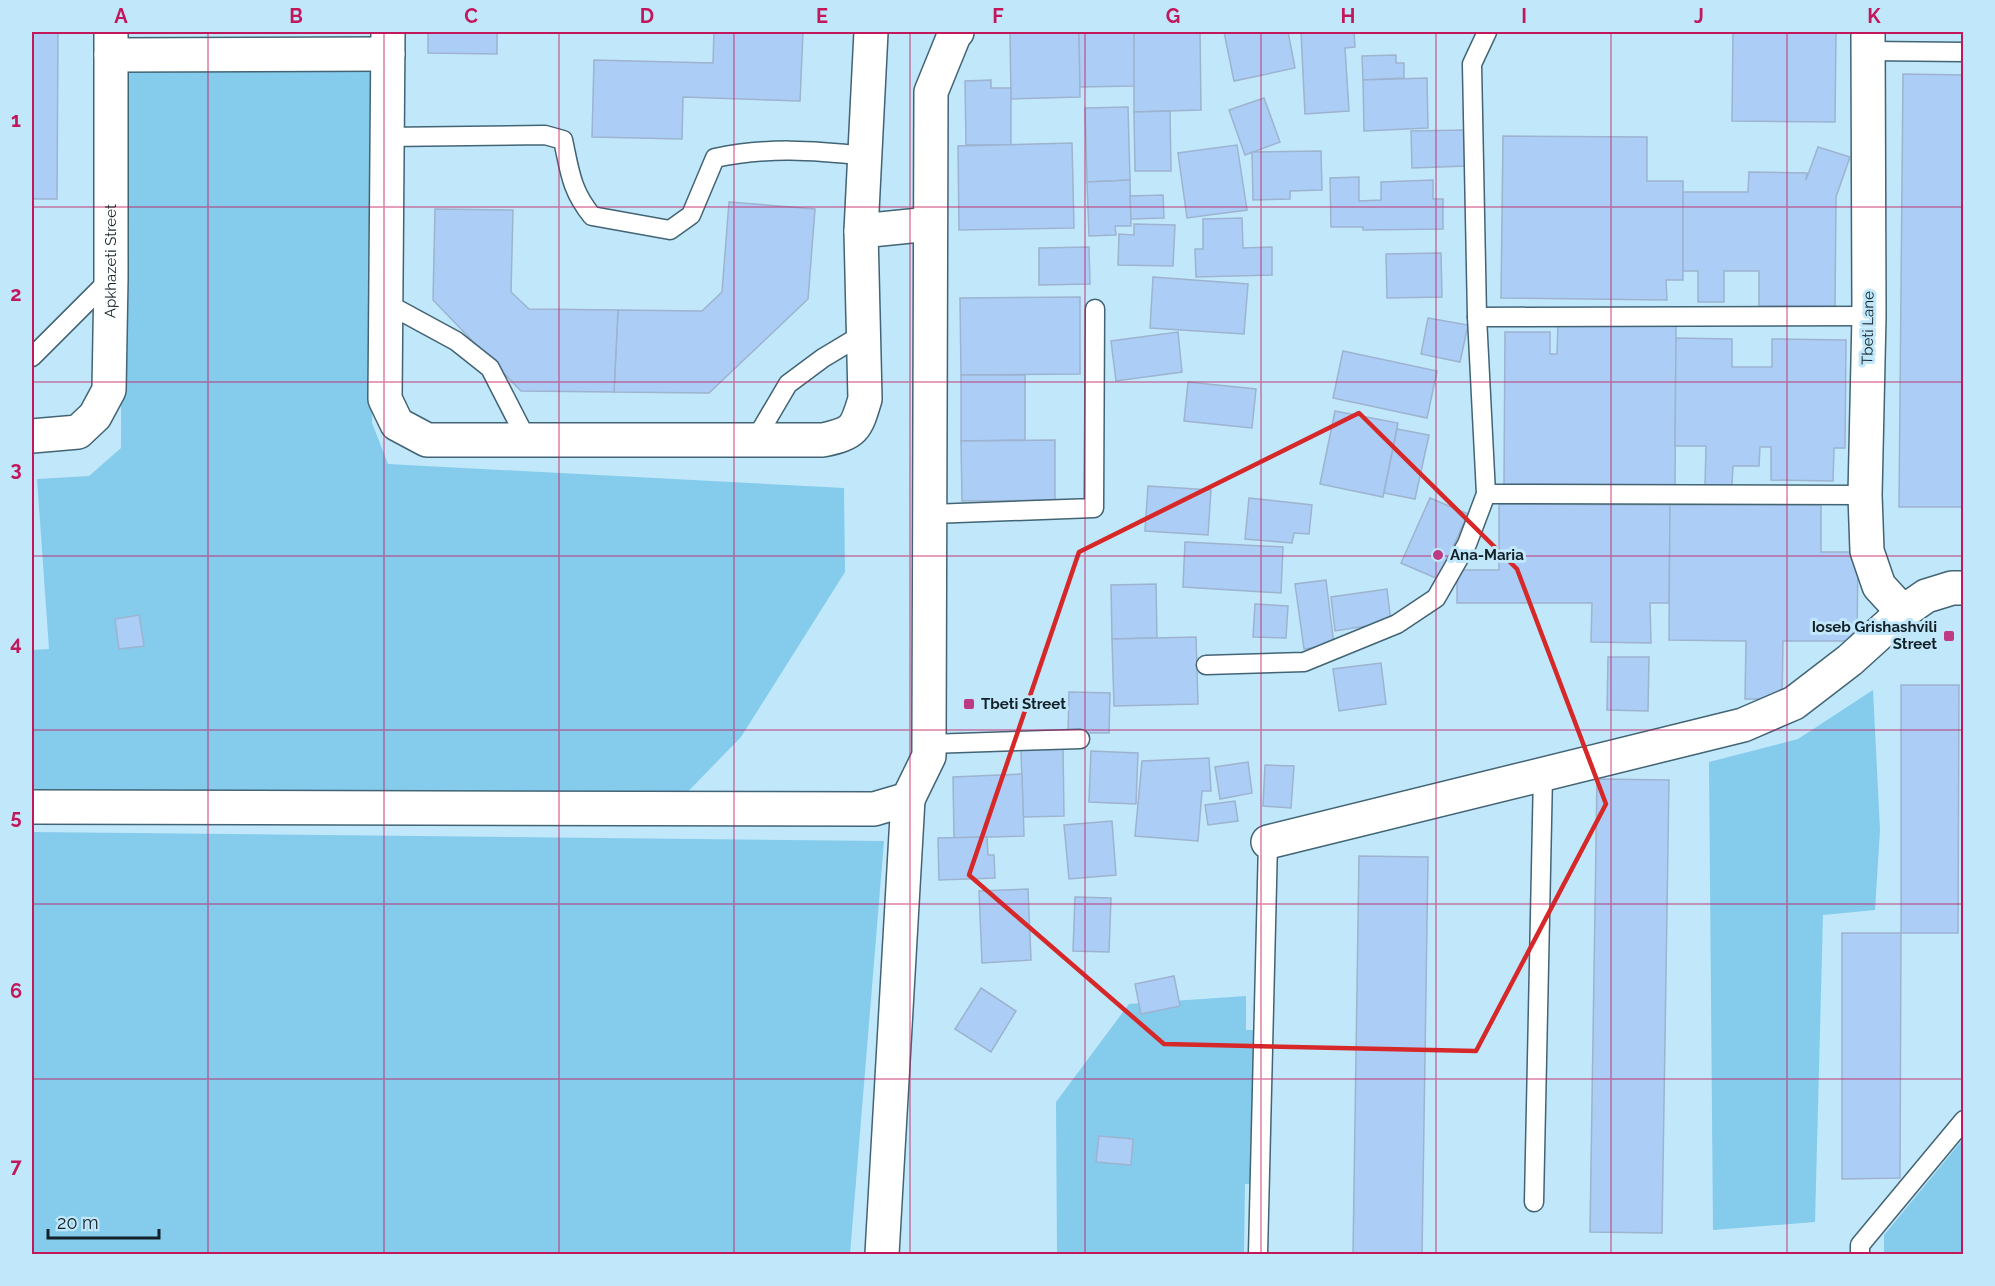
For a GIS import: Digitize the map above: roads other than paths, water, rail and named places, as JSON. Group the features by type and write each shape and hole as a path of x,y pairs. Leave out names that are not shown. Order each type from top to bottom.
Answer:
{"street":[{"path":"111,43 388,43 385,399 397,424 428,440 823,440 843,435 858,423 865,399 861,231 870,32"},
{"path":"888,1250 908,800 929,756 932,514 931,92 957,32"},
{"name":"Tbeti Lane","path":"1868,41 1869,316 1865,495 1867,551 1879,586 1903,612"},
{"name":"Apkhazeti Street","path":"32,436 78,432 95,416 109,390 111,43"},
{"path":"861,231 930,224"},
{"path":"1268,842 1743,725 1794,703 1850,660 1903,612 1926,596 1952,588 1964,588"},
{"path":"35,812 874,809 908,800"}],"lane":[{"path":"1206,664 1304,663 1397,624 1436,598 1467,544 1486,494 1477,317 1472,64 1487,32"},
{"path":"1868,41 1964,52"},
{"path":"386,137 545,135 563,140 570,176 578,198 592,216 670,230 691,215 715,158 743,152 807,150 865,156"},
{"path":"32,357 111,278"},
{"path":"386,303 456,341 490,368 527,440"},
{"path":"932,514 1094,508 1095,309"},
{"path":"1477,317 1869,316"},
{"path":"755,440 788,384 823,358 863,334"},
{"path":"1486,494 1865,495"},
{"path":"929,744 1080,739"},
{"path":"1534,1202 1543,774"},
{"path":"1258,1254 1268,842"},
{"path":"1860,1254 1860,1245 1964,1120"}],"place":[{"name":"Ana-Maria","path":"1438,555"},
{"name":"Ioseb Grishashvili Street","path":"1949,636"},
{"name":"Tbeti Street","path":"969,704"}]}
